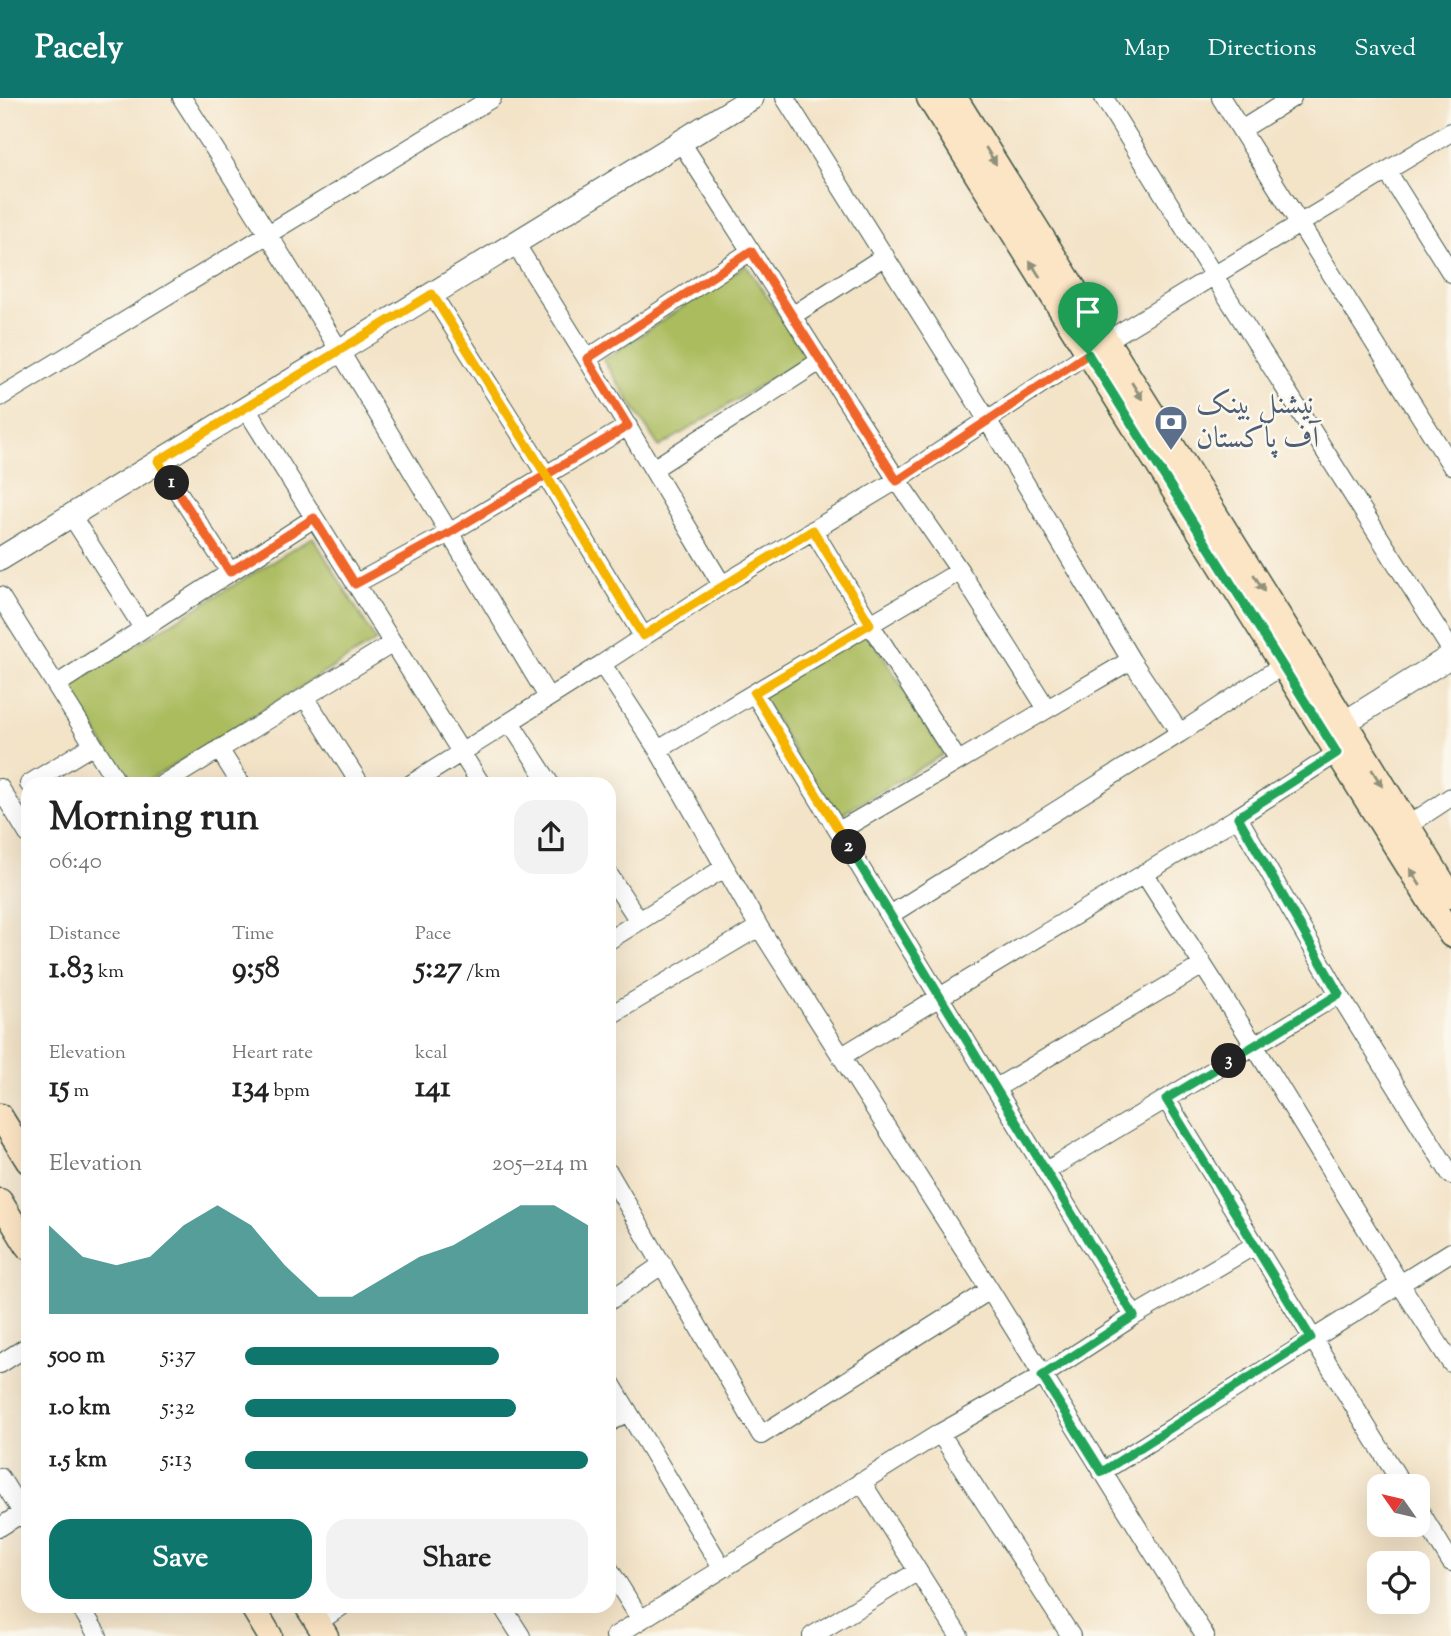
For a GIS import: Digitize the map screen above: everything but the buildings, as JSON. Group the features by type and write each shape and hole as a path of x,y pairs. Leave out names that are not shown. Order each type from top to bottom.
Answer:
{"main road":[{"path":"929,98 1344,723 1451,896"},
{"path":"956,98 1097,348 1283,665 1451,935"},
{"path":"0,1116 21,1150"},
{"path":"0,1201 21,1236"},
{"path":"256,1613 270,1636"}],"street":[{"path":"182,98 270,234 548,697"},
{"path":"0,397 492,98"},
{"path":"0,558 752,98"},
{"path":"785,98 988,421 1131,660 1180,733"},
{"path":"1104,98 1451,650"},
{"path":"1221,98 1451,465"},
{"path":"1241,130 1292,98"},
{"path":"422,777 722,585 897,481 1097,348 1451,132"},
{"path":"681,142 897,481 960,571 1047,709"},
{"path":"1387,171 1451,273"},
{"path":"515,243 722,585"},
{"path":"587,359 751,251"},
{"path":"792,316 885,257"},
{"path":"432,294 643,636"},
{"path":"653,469 820,360"},
{"path":"245,407 476,777"},
{"path":"355,584 449,533 628,426"},
{"path":"158,461 230,572"},
{"path":"71,515 144,628"},
{"path":"56,685 314,518"},
{"path":"813,530 958,761"},
{"path":"657,750 960,571"},
{"path":"0,596 114,777"},
{"path":"175,777 393,643"},
{"path":"1344,723 1451,656"},
{"path":"839,831 1131,660"},
{"path":"602,664 657,750 759,926 1205,1636"},
{"path":"890,915 1283,665"},
{"path":"754,693 1134,1316"},
{"path":"305,697 356,777"},
{"path":"510,722 545,777"},
{"path":"40,777 93,745"},
{"path":"219,750 236,777"},
{"path":"842,1056 1238,817 1337,753"},
{"path":"21,787 3,793 21,823"},
{"path":"1406,826 1451,797"},
{"path":"1238,817 1339,994 1451,1175"},
{"path":"616,936 724,868"},
{"path":"1144,873 1255,1045 1451,1363"},
{"path":"616,886 639,921"},
{"path":"616,1012 759,926"},
{"path":"996,1088 1203,965"},
{"path":"1046,1171 1339,994"},
{"path":"1166,1099 1396,1474"},
{"path":"616,1184 761,1436 990,1290"},
{"path":"615,1636 940,1433 1042,1376 1134,1316 1255,1245"},
{"path":"1102,1472 1451,1252"},
{"path":"616,1296 663,1264"},
{"path":"0,1364 21,1350"},
{"path":"616,1391 722,1568"},
{"path":"616,1419 628,1411"},
{"path":"940,1433 1070,1636"},
{"path":"0,1477 21,1511"},
{"path":"862,1481 959,1636"},
{"path":"0,1527 21,1519"},
{"path":"1430,1528 1451,1562"},
{"path":"812,1636 918,1571"},
{"path":"616,1580 641,1620"},
{"path":"84,1613 98,1636"},
{"path":"506,1613 521,1636"}],"green space":[{"path":"746,265 807,357 659,447 603,360"},
{"path":"313,537 376,641 154,777 124,777 68,686"},
{"path":"867,630 944,754 833,819 761,695"}],"place":[{"name":"نیشنل بینک آف پاکستان","path":"1171,452"}],"route":[{"path":"1088,354 897,481 751,251 587,359 628,426 546,475 449,533 355,584 314,518 230,572 158,461 432,294 546,475 643,636 813,530 870,624 754,693 1134,1316 1042,1376 1102,1472 1311,1338 1166,1099 1339,994 1238,817 1337,753 1088,354"}]}
